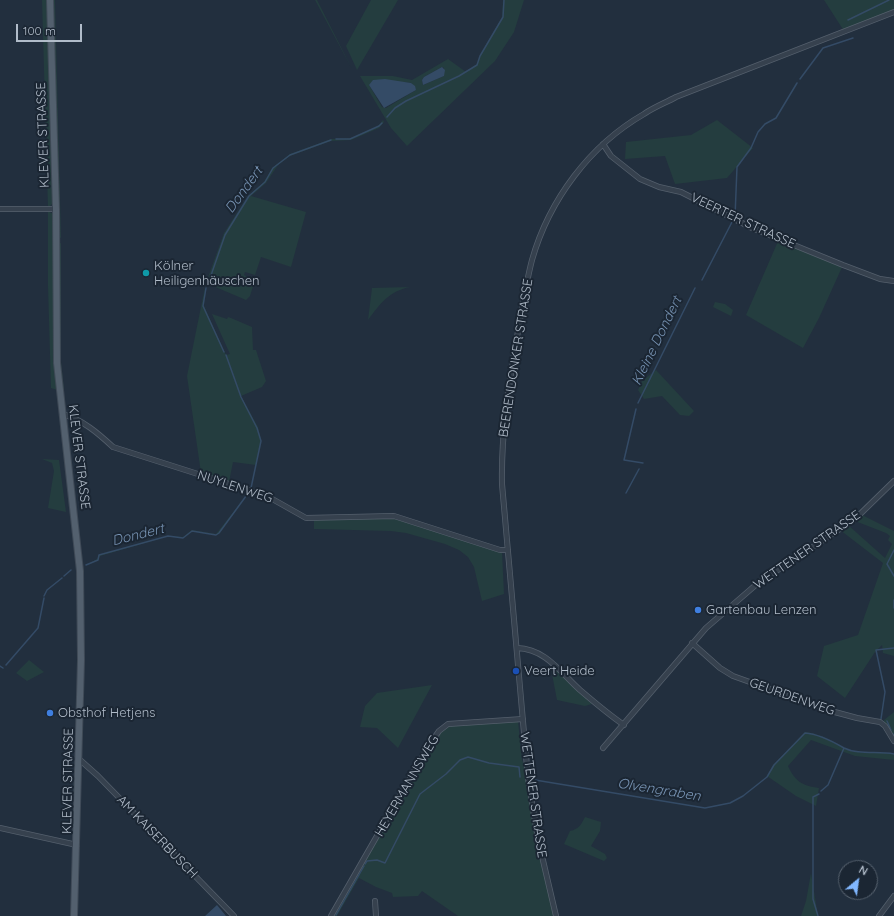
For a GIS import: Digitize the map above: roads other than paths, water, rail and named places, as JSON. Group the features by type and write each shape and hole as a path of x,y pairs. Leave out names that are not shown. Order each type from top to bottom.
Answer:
{"main road":[{"name":"KLEVER STRASSE","path":"50,0 56,209 57,363 77,532 80,571 81,660 74,916"}],"street":[{"path":"603,144 643,114 676,97 894,12"},
{"name":"BEERENDONKER STRASSE","path":"519,673 502,462 505,412 532,261 547,222 562,193 579,170 603,144"},
{"name":"VEERTER STRASSE","path":"603,144 611,156 640,179 659,187 681,192 752,228 843,265 880,279 894,281"},
{"path":"0,209 56,209"},
{"name":"NUYLENWEG","path":"62,414 70,416 99,434 114,448 267,496 306,518 394,516 431,527 478,544 500,550 508,550"},
{"name":"WETTENER STRASSE","path":"603,748 692,643 720,614 750,590 855,519 894,481"},
{"name":"GEURDENWEG","path":"692,643 720,668 734,676 831,711 880,722 885,726 894,741"},
{"path":"517,648 536,651 548,658 601,709 624,725"},
{"name":"WETTENER STRASSE","path":"519,673 528,778 538,839 556,916"},
{"name":"HEYERMANNSWEG","path":"332,916 428,747 442,727 457,723 523,720"},
{"name":"AM KAISERBUSCH","path":"79,758 234,916"},
{"path":"0,828 77,845"},
{"path":"879,916 894,896"},
{"path":"375,901 376,916"}],"water":[{"path":"442,67 445,70 444,76 423,85 422,80 424,77"},
{"path":"385,79 411,83 415,86 416,90 384,108 369,85 373,80"},
{"path":"217,905 226,916 205,916"}],"waterway":[{"name":"Dondert","path":"387,117 395,108 406,101 459,76 477,65 480,56 503,17 504,0"},
{"name":"Kleine Dondert","path":"848,20 889,0"},
{"name":"Kleine Dondert","path":"800,79 823,48 853,38"},
{"name":"Kleine Dondert","path":"735,217 737,167 751,148 758,132 765,124 776,118 797,83"},
{"name":"Dondert","path":"336,139 350,139 379,126 382,123"},
{"name":"Dondert","path":"208,284 225,235 249,196 265,182 273,168 290,155 331,140"},
{"name":"Kleine Dondert","path":"702,280 732,222"},
{"name":"Dondert","path":"206,288 203,306 224,352"},
{"name":"Kleine Dondert","path":"638,403 695,288"},
{"name":"Dondert","path":"226,355 241,397 257,428 261,441 251,488"},
{"name":"Kleine Dondert","path":"636,409 624,460 643,463"},
{"name":"Kleine Dondert","path":"626,493 639,469"},
{"name":"Dondert","path":"86,565 98,560 99,555 168,536 183,538 192,531 216,535 249,492"},
{"path":"894,550 887,564 894,576"},
{"name":"Dondert","path":"64,576 71,570"},
{"name":"Dondert","path":"44,596 47,590 62,578"},
{"name":"Dondert","path":"6,665 38,628 44,598"},
{"path":"894,600 894,608"},
{"path":"881,719 885,692 876,650 894,648"},
{"path":"887,721 891,730"},
{"name":"Olvengraben","path":"535,780 705,808 730,803 743,796 767,777 774,765 805,733 820,736 844,748"},
{"name":"Olvengraben","path":"821,791 828,785 844,748 862,752 894,754"},
{"name":"Olvengraben","path":"365,864 367,861 377,860 385,863 420,794 446,774 460,760 468,757 489,763 519,767 520,777"},
{"path":"818,916 813,899 813,797 819,794"},
{"name":"Olvengraben","path":"336,915 364,866"}],"place":[{"name":"Kölner Heiligenhäuschen","path":"146,273"},
{"name":"Gartenbau Lenzen","path":"698,610"},
{"name":"Veert Heide","path":"516,671"},
{"name":"Obsthof Hetjens","path":"50,713"}]}
